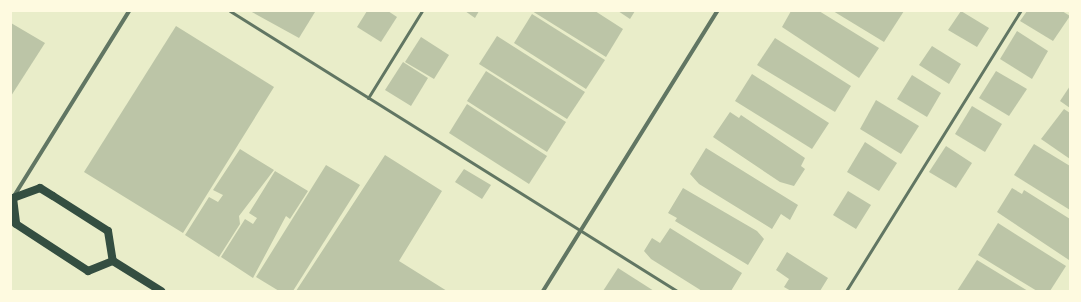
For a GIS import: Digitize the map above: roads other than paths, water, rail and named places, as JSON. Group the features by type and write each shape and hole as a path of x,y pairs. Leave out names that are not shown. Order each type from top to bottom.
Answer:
{"main road":[{"path":"113,261 88,271 16,224 12,198 40,188 53,196 108,231 113,261 161,291"}],"street":[{"path":"12,198 129,11"},
{"path":"543,291 717,11"}],"lane":[{"path":"230,11 677,291"},
{"path":"368,98 422,11"},
{"path":"846,291 1020,11"}]}
